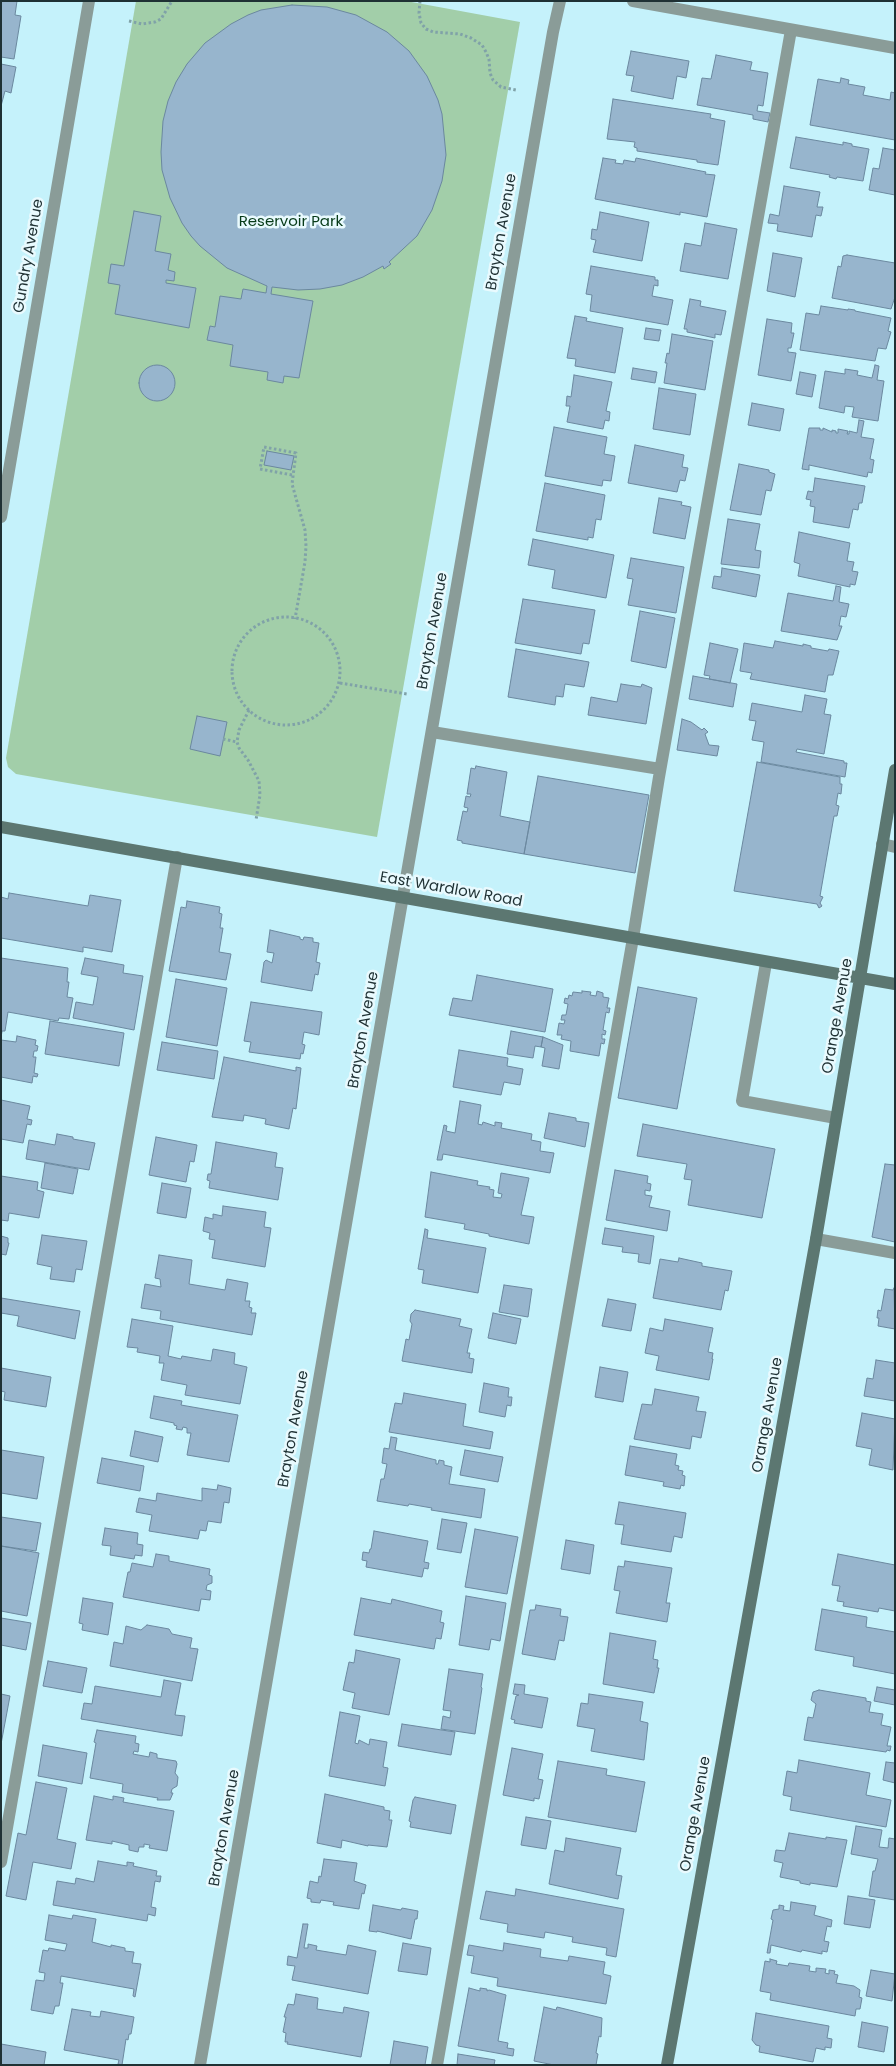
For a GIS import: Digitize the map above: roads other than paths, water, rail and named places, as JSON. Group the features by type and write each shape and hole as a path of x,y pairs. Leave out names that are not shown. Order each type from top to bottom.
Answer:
{"street":[{"name":"Gundry Avenue","path":"1,517 89,1"},
{"name":"Brayton Avenue","path":"200,2065 551,42 560,1"},
{"path":"633,1 895,48"},
{"path":"437,2065 633,938 660,769 791,30"},
{"path":"432,732 660,769"},
{"name":"Orange Avenue","path":"668,2065 816,1239 895,770"},
{"name":"East Wardlow Road","path":"1,827 766,963 895,984"},
{"path":"882,844 895,847"},
{"path":"1,1862 177,858"},
{"path":"766,963 742,1101 836,1118"},
{"path":"816,1239 895,1253"}],"park label":[{"name":"Reservoir Park","path":"291,222"}]}
